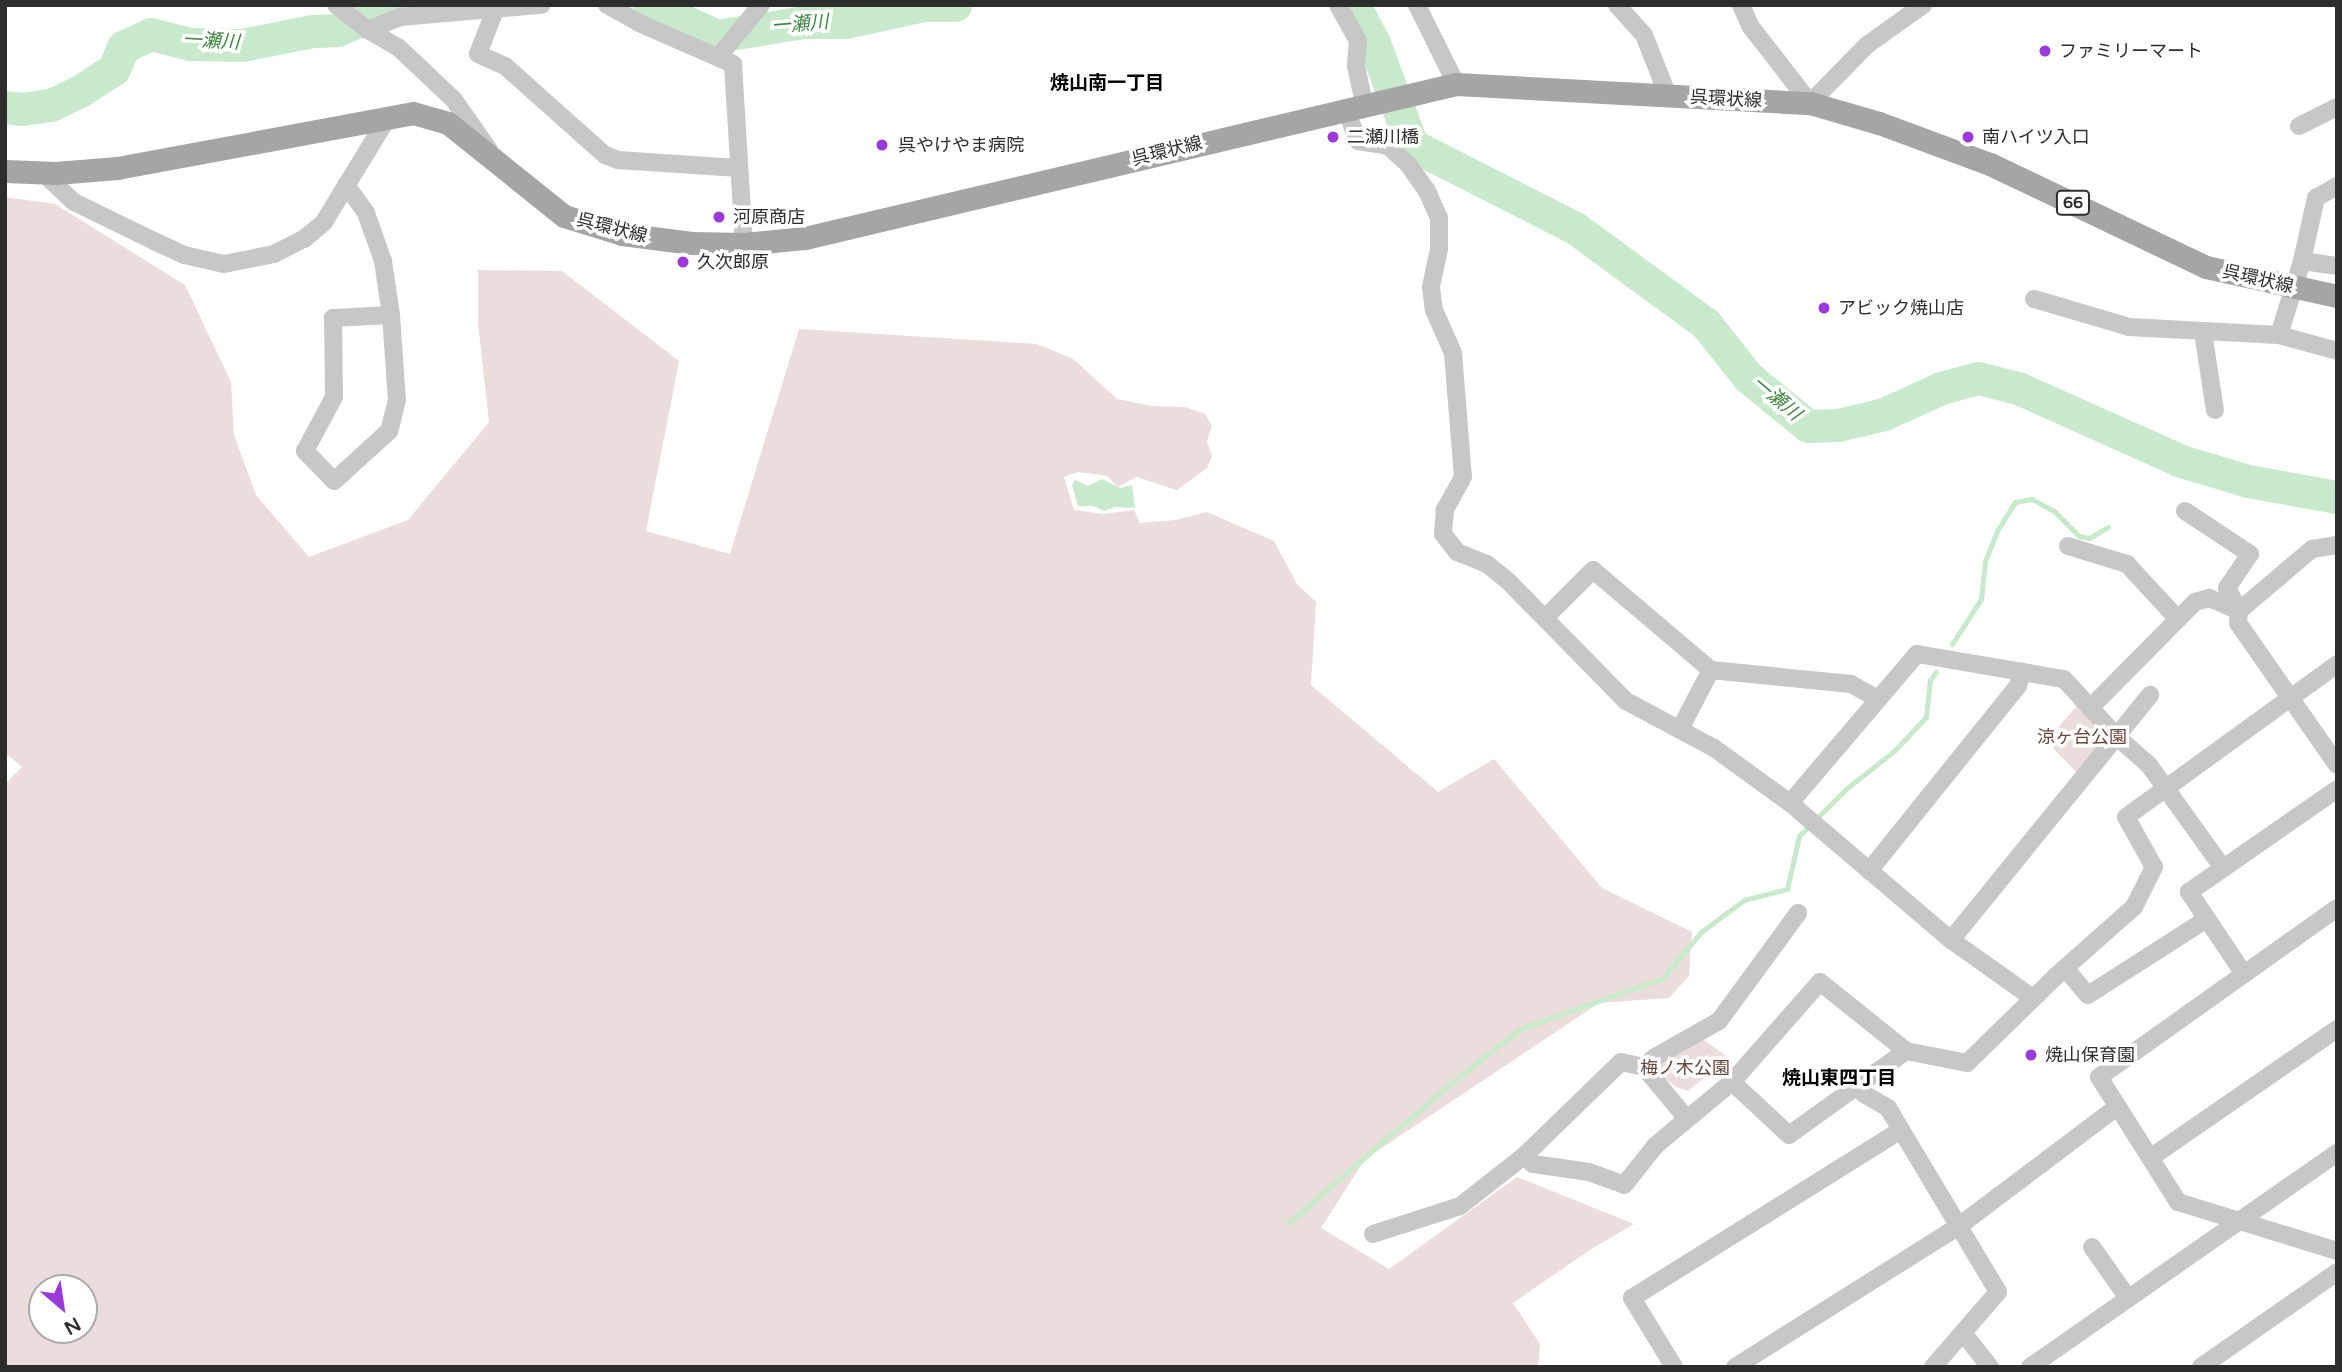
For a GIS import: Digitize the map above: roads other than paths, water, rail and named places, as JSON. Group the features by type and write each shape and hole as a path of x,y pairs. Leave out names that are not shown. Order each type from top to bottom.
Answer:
{"main road":[{"name":"呉環状線","path":"5,172 43,173 117,168 413,113 447,123 564,216 622,234 691,243 744,244 805,238 1456,84 1810,103 1879,122 1990,164 2206,267 2337,296"}],"street":[{"path":"368,30 400,17 541,5"},
{"path":"607,5 639,23 733,64 744,244"},
{"path":"718,57 761,5"},
{"path":"1338,5 1358,41 1356,66 1361,105 1358,141 1388,146 1408,164 1427,191 1439,218 1439,249 1431,287 1434,310 1452,353 1463,477 1445,510 1443,534 1457,552 1487,564 1545,618 1626,701 1714,748 1802,813 1951,940 2033,998"},
{"path":"1417,5 1456,84"},
{"path":"1617,5 1644,36 1668,96"},
{"path":"1741,5 1751,27 1810,103 1867,45 1923,5"},
{"path":"338,7 368,30 398,47 454,100 498,161"},
{"path":"495,10 478,54 505,66 605,155 618,160 739,168"},
{"path":"2299,126 2337,107"},
{"path":"43,173 75,202 184,255 224,264 274,254 304,239 324,222 388,117"},
{"path":"346,185 366,213 383,261 391,315 397,400 388,432 334,481 305,451 334,397 334,318 391,315"},
{"path":"2279,335 2302,261 2316,198 2337,186"},
{"path":"2302,261 2337,266"},
{"path":"2034,299 2129,327 2279,335 2337,351"},
{"path":"2203,332 2215,410"},
{"path":"2185,511 2250,554 2227,588 2239,611 2238,623 2337,765"},
{"path":"2239,611 2312,549 2337,545"},
{"path":"2068,547 2127,564 2178,620"},
{"path":"1545,618 1593,570 1609,587 1711,670 1851,684 1878,699"},
{"path":"2090,708 2195,602 2209,598 2239,611"},
{"path":"1802,813 1878,699 1917,654 2064,679 2116,736 2150,765 2223,868"},
{"path":"1524,1156 1533,1164 1589,1172 1624,1185 1656,1145 1732,1082 1820,982 1906,1051 1967,1063 2065,968 2134,907 2154,867 2126,817 2289,696 2337,664"},
{"path":"1679,729 1711,670"},
{"path":"1869,871 2018,686 2022,671"},
{"path":"1951,940 2150,695"},
{"path":"2244,974 2189,892 2337,789"},
{"path":"2337,908 2099,1077 2178,1202 2337,1251"},
{"path":"1644,1067 1655,1057 1719,1021 1798,913"},
{"path":"2065,968 2088,995 2207,919"},
{"path":"2150,1158 2337,1029"},
{"path":"1732,1082 1790,1135 1906,1051"},
{"path":"1373,1234 1460,1206 1524,1156 1621,1062 1644,1067 1687,1119"},
{"path":"1859,1086 1864,1094 1888,1108 1998,1292 1933,1367"},
{"path":"1735,1367 1959,1226 2117,1107"},
{"path":"1674,1367 1632,1298 1901,1130"},
{"path":"2030,1367 2337,1153"},
{"path":"2092,1247 2128,1298"},
{"path":"2201,1367 2337,1272"},
{"path":"1964,1334 1990,1367"}],"waterway":[{"name":"一瀬川","path":"5,107 22,109 51,105 80,91 114,69 123,47 151,34 190,44 242,45 313,31 337,30 396,5"},
{"name":"一瀬川","path":"649,5 717,36 804,22 846,22 924,5 955,5"},
{"name":"一瀬川","path":"1354,5 1374,43 1412,145 1575,228 1706,324 1748,377 1808,426 1838,425 1884,414 1941,388 1978,378 2018,388 2181,461 2248,481 2337,497"},
{"path":"1952,644 1981,599 1985,561 1997,531 2015,502 2032,499 2054,511 2079,536 2089,538 2108,527"},
{"path":"1288,1223 1456,1079 1520,1029 1663,978 1701,932 1744,900 1787,889 1799,836 1846,789 1894,751 1926,717 1930,680 1936,672"}],"place":[{"name":"ファミリーマート","path":"2045,51"},
{"name":"二瀬川橋","path":"1333,137"},
{"name":"南ハイツ入口","path":"1968,137"},
{"name":"呉やけやま病院","path":"882,145"},
{"name":"河原商店","path":"719,217"},
{"name":"久次郎原","path":"683,262"},
{"name":"アビック焼山店","path":"1824,308"},
{"name":"焼山保育園","path":"2031,1055"}],"district":[{"name":"焼山南一丁目","path":"1107,84"},
{"name":"焼山東四丁目","path":"1839,1079"}],"park label":[{"name":"涼ヶ台公園","path":"2082,737"},
{"name":"梅ノ木公園","path":"1685,1068"}]}
